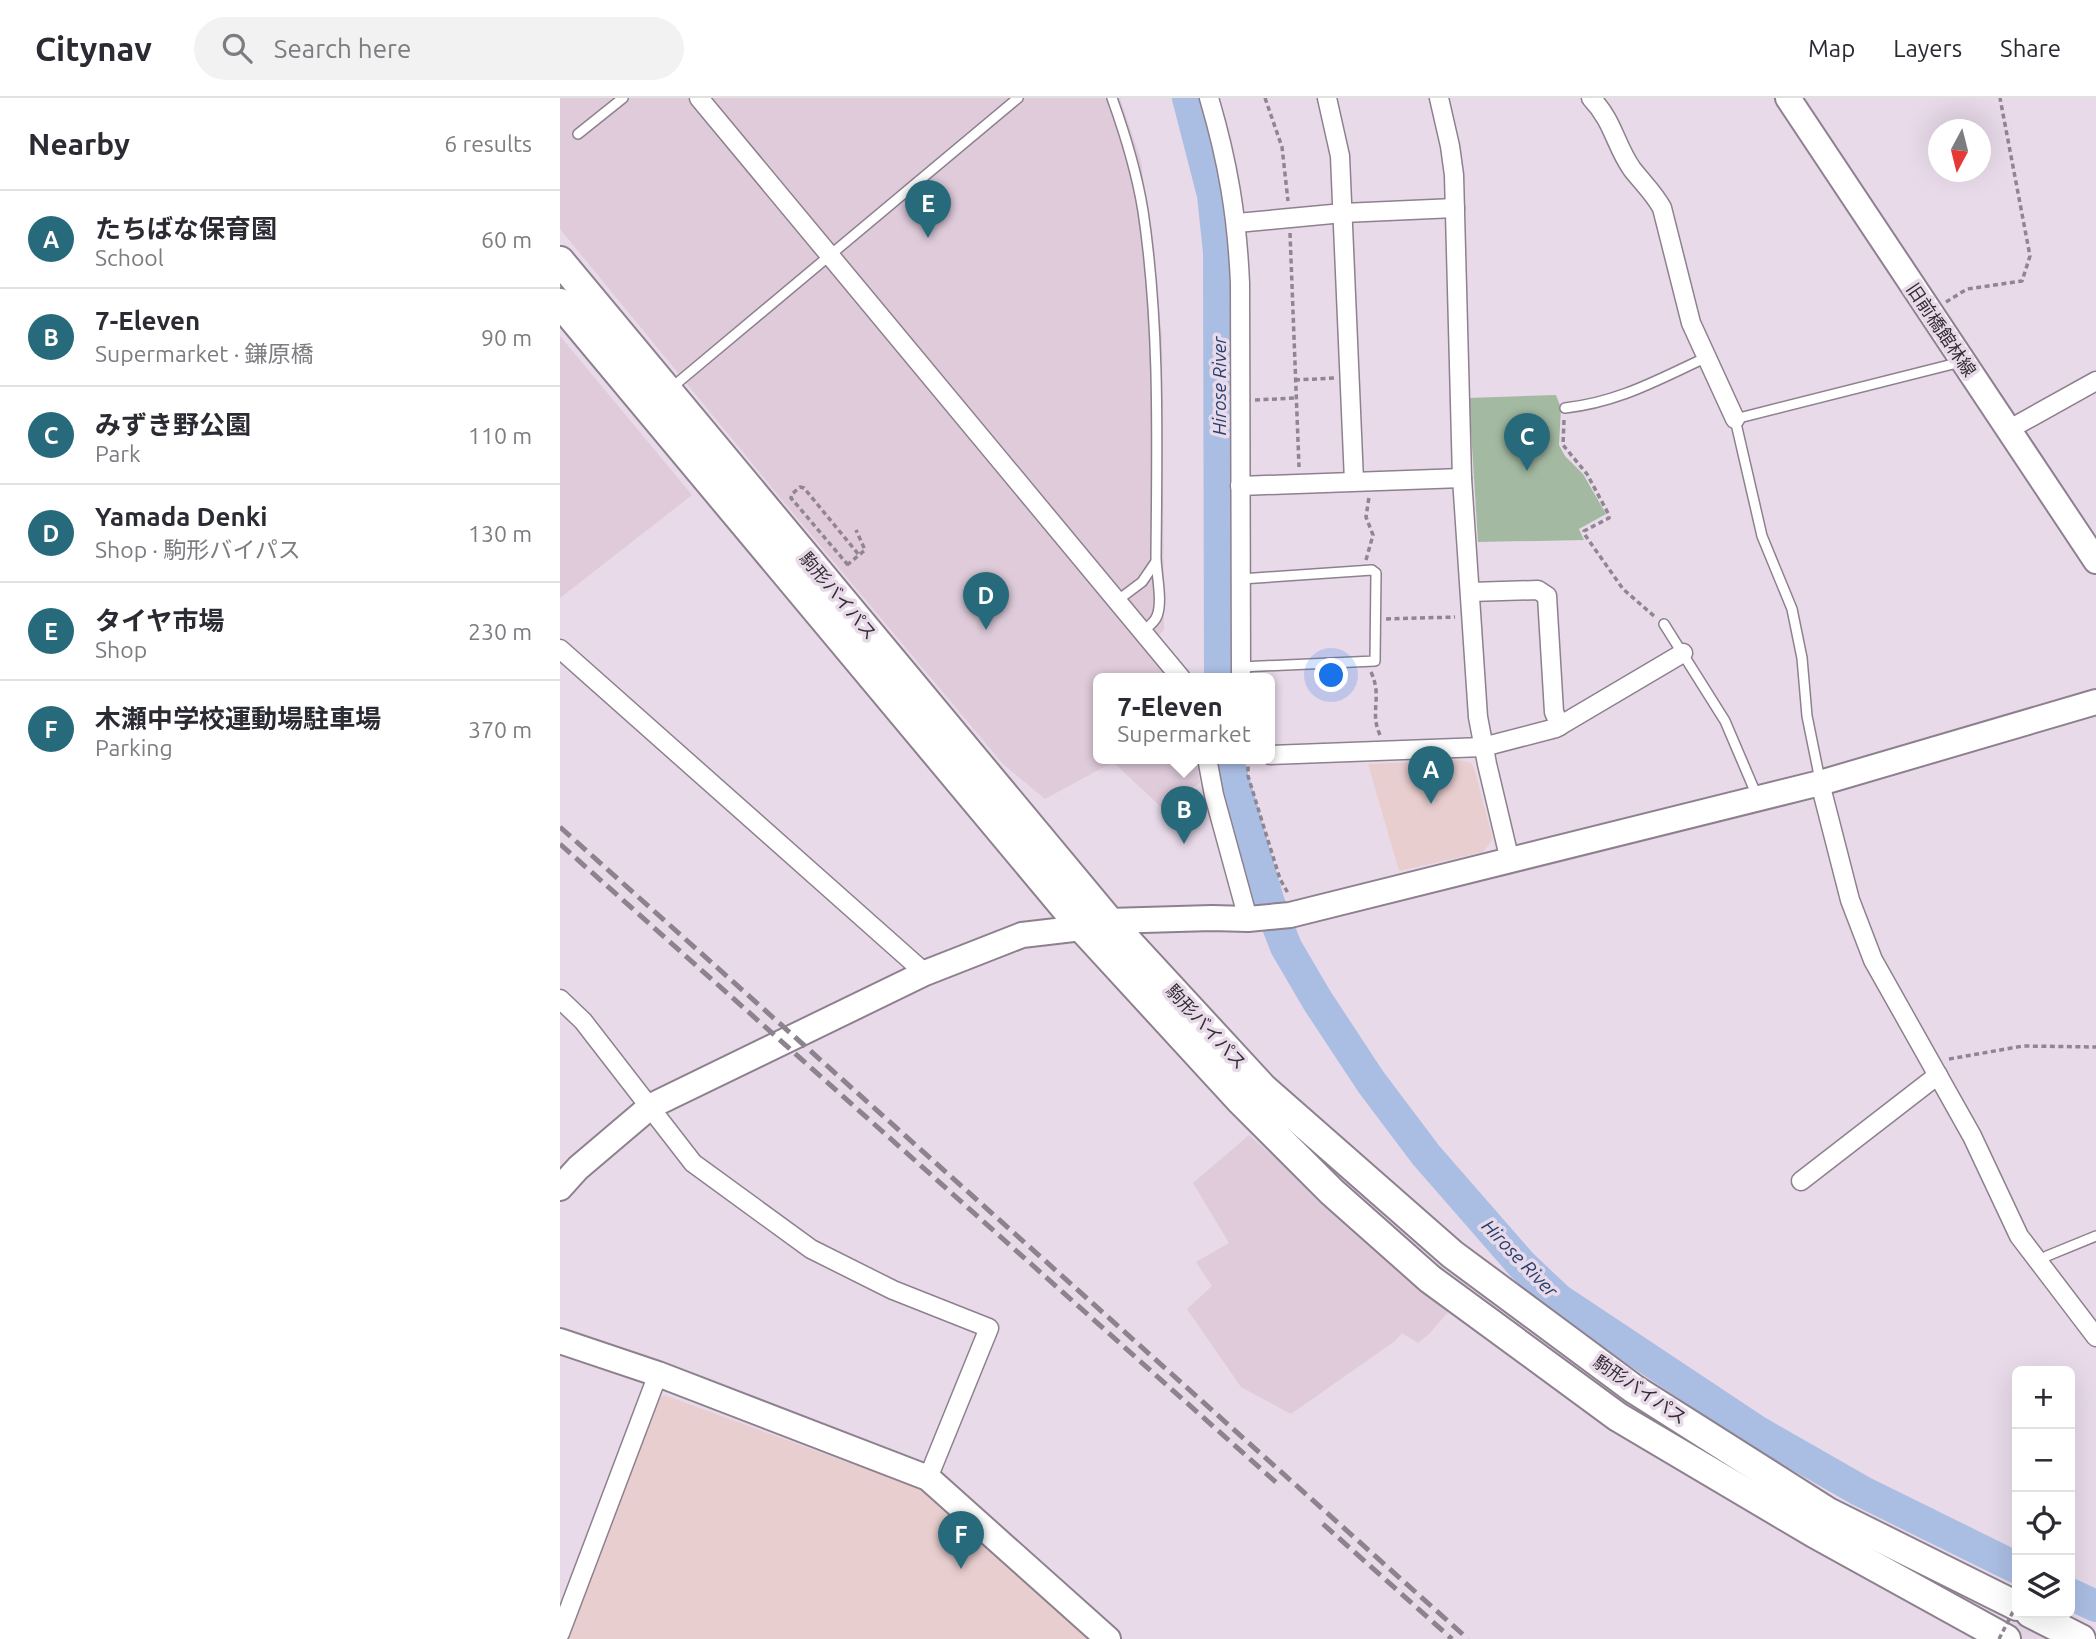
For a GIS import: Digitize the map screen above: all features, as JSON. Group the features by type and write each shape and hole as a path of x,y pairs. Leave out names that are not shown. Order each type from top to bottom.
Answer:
{"main road":[{"name":"駒形バイパス","path":"560,261 669,390 1096,925 1240,1100 1332,1192 1430,1279 1618,1417 1814,1533 2006,1639"},
{"name":"駒形バイパス","path":"560,303 1096,925 1263,1088 1452,1254 1634,1389 1828,1512 2012,1603"},
{"path":"636,351 654,391 681,424"},
{"path":"2040,1618 2081,1639"}],"street":[{"path":"699,98 1177,673"},
{"path":"1209,98 1225,152 1237,223 1240,283 1241,673"},
{"path":"1327,98 1338,139 1354,481"},
{"path":"1438,98 1450,146 1455,208 1462,478 1478,716 1510,861"},
{"path":"1591,98 1606,116 1632,168 1662,208 1691,323 1735,419"},
{"name":"旧前橋館林線","path":"1788,98 2096,562"},
{"path":"1237,223 1343,213 1455,208"},
{"path":"2008,430 2096,381"},
{"path":"1240,486 1462,478"},
{"path":"1470,592 1538,590 1547,596 1554,712 1560,726"},
{"path":"560,649 925,973"},
{"path":"1275,755 1483,747 1560,726 1682,653"},
{"path":"560,1188 578,1168 651,1106 925,973 1022,935 1096,925 1293,914 1820,783 2096,702"},
{"path":"1208,764 1214,795 1254,918"},
{"path":"1820,783 1850,900 1873,960 1972,1136 2019,1236 2096,1336"},
{"path":"560,999 583,1021 693,1163 811,1249 893,1290 989,1328 928,1478"},
{"path":"1801,1181 1934,1069"},
{"path":"560,1342 657,1374 928,1478 1108,1639"},
{"path":"560,1633 657,1374"}],"lane":[{"path":"578,134 623,98"},
{"path":"669,390 1018,98"},
{"path":"1112,98 1142,207 1149,256 1154,336 1157,616 1143,631"},
{"path":"1565,408 1617,398 1649,386 1705,358"},
{"path":"1820,783 1807,716 1802,658 1792,609 1762,536 1735,419 1962,362"},
{"path":"1118,600 1142,582 1156,561"},
{"path":"1241,579 1372,570 1376,573 1375,661 1241,673"},
{"path":"1664,624 1725,720 1758,797"},
{"path":"2039,1263 2047,1256 2096,1236"}],"path":[{"path":"1265,98 1282,148 1289,218 1299,483"},
{"path":"1930,312 1967,289 2022,281 2030,256 2000,98"},
{"path":"1295,380 1350,378"},
{"path":"1239,400 1296,398"},
{"path":"1565,408 1563,445 1587,474 1609,515 1609,518 1584,531 1610,571 1639,604 1664,624"},
{"path":"848,565 791,498 792,494 800,487 804,488 859,555"},
{"path":"838,573 865,550 856,530"},
{"path":"1376,619 1471,617"},
{"path":"1248,764 1248,776 1293,914"},
{"path":"1934,1069 2023,1046 2096,1047"},
{"path":"1999,1639 2012,1614"}],"shaded area":[{"path":"560,98 1120,98 1141,160 1162,336 1164,630 1145,649 1164,673 1093,673 1093,764 1109,764 1045,799 1003,764 560,229"},
{"path":"560,336 692,495 560,598"},
{"path":"1460,760 1471,763 1474,768 1493,839 1483,852 1399,871 1368,764"},
{"path":"1115,764 1197,764 1200,783 1161,807"},
{"path":"1249,1135 1448,1312 1418,1343 1402,1333 1395,1341 1291,1414 1241,1387 1187,1309 1212,1286 1196,1262 1229,1243 1193,1183"},
{"path":"664,1395 918,1488 932,1496 1096,1639 569,1639 653,1405"}],"green space":[{"path":"1556,395 1561,408 1559,445 1565,456 1583,474 1606,514 1579,529 1584,540 1478,542 1469,398"}],"waterway":[{"name":"Hirose River","path":"1188,98 1213,195 1219,252 1220,673"},
{"name":"Hirose River","path":"1229,764 1269,903 1286,947 1317,1000 1371,1082 1426,1155 1522,1265 1558,1299 1758,1432 1861,1491 2012,1566"},
{"name":"Hirose River","path":"2075,1596 2096,1606"}],"railway":[{"path":"560,827 1468,1639"},
{"path":"560,844 1279,1485"},
{"path":"1323,1524 1452,1639"}],"place":[{"name":"タイヤ市場","path":"928,238"},
{"name":"みずき野公園","path":"1527,471"},
{"name":"Yamada Denki","path":"986,630"},
{"name":"たちばな保育園","path":"1431,804"},
{"name":"7-Eleven","path":"1184,844"},
{"name":"木瀬中学校運動場駐車場","path":"961,1569"}]}
